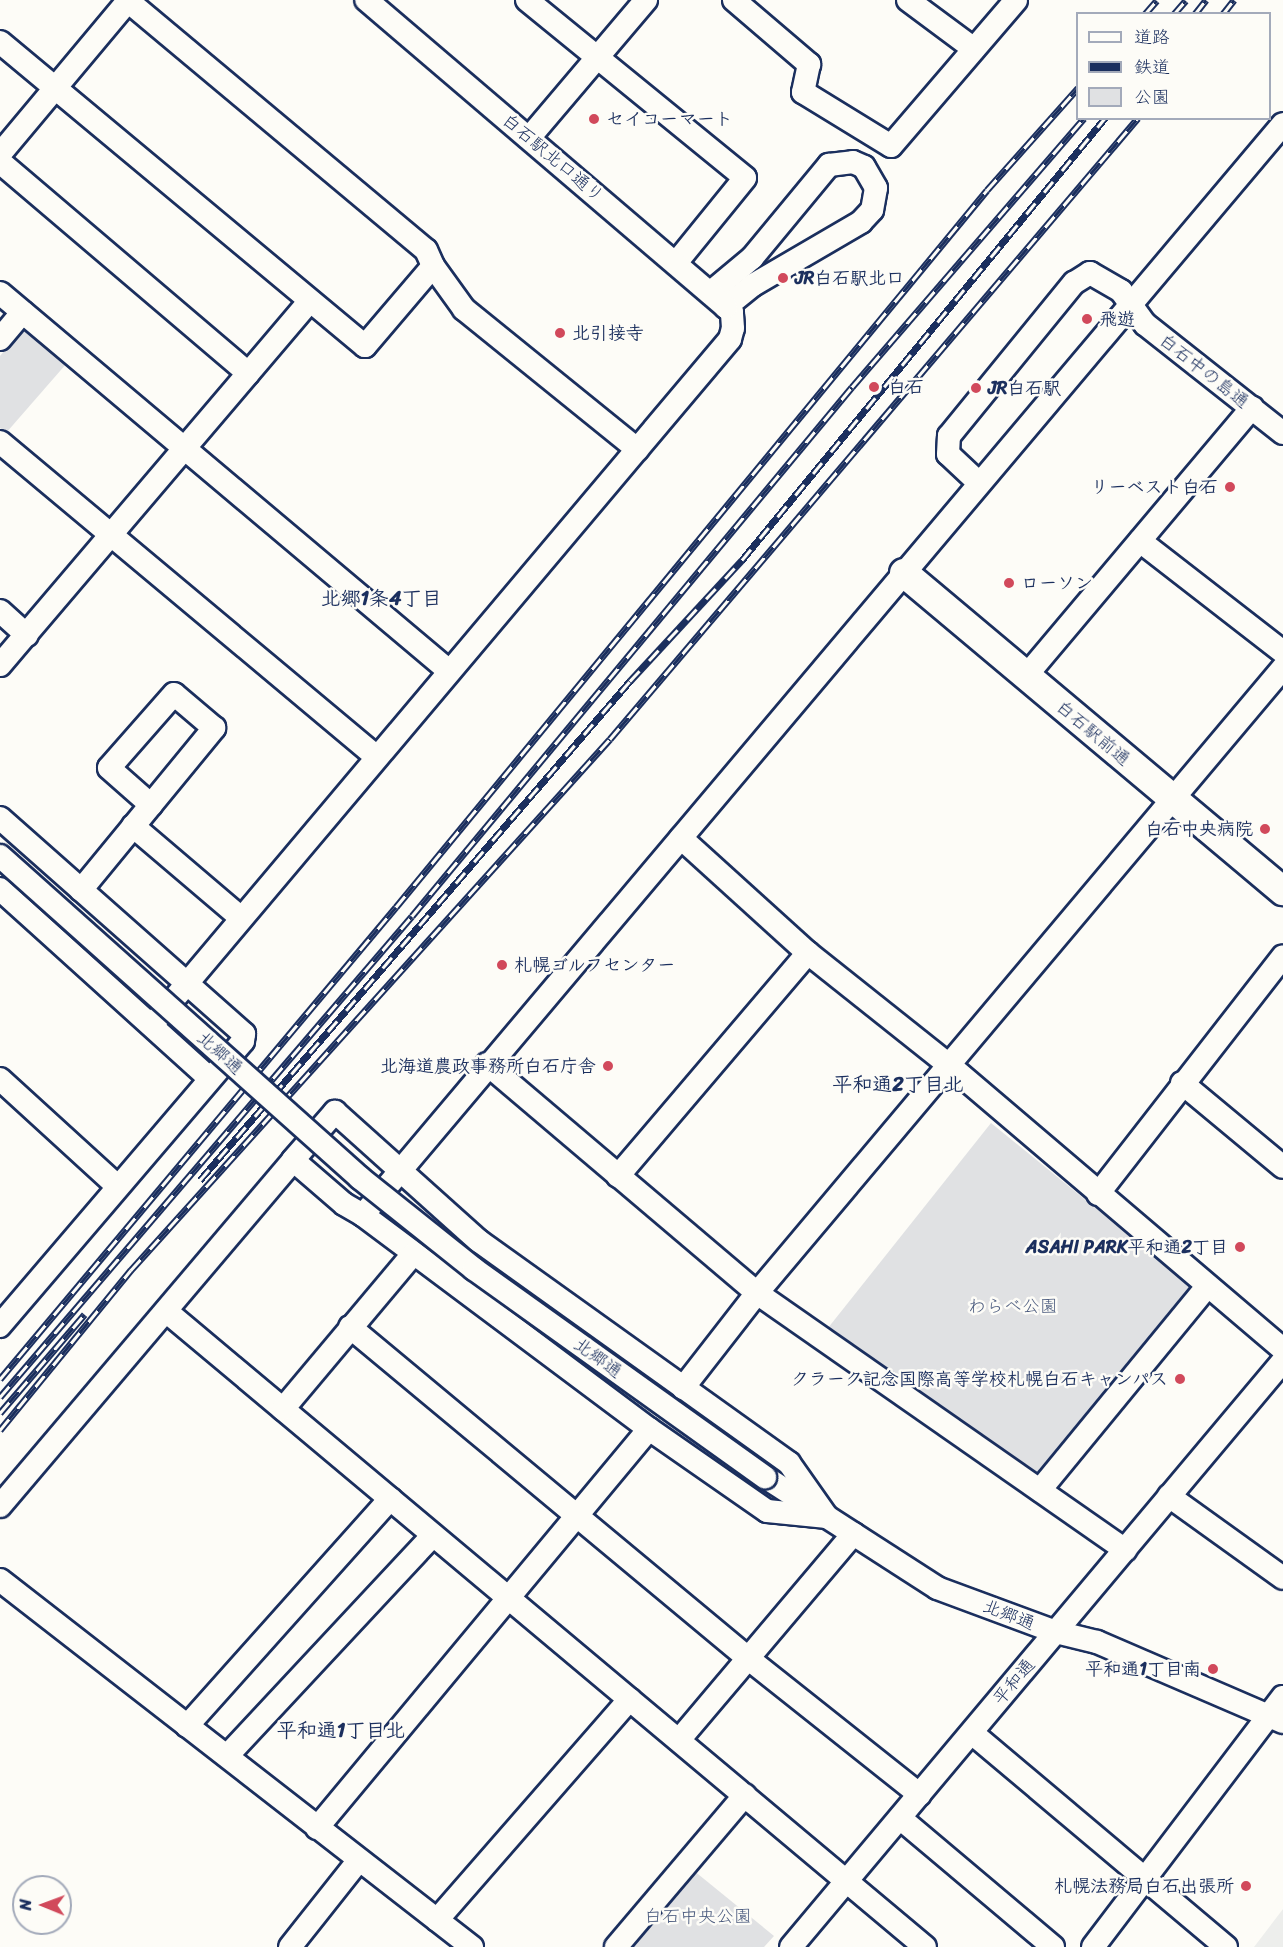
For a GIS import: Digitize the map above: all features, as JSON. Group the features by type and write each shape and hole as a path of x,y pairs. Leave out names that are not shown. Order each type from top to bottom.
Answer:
{"main road":[{"name":"白石駅前通","path":"904,573 1283,891"}],"street":[{"name":"白石駅北口通り","path":"366,0 724,306"},
{"path":"527,0 599,55 745,178 676,263"},
{"path":"529,138 646,0"},
{"path":"734,0 809,64 803,92 891,146 1016,0"},
{"path":"908,0 974,49"},
{"path":"0,154 129,1 426,250 444,286 464,309 637,449"},
{"path":"0,42 365,346 433,266"},
{"path":"363,1215 487,1064 681,838 1283,124"},
{"path":"0,162 249,373"},
{"path":"152,1025 730,339 724,306 752,258 829,165 853,162 864,167 876,188 873,210 861,222 753,285 724,306"},
{"name":"白石中の島通","path":"979,483 948,454 949,436 1082,276 1098,275 1121,291 1145,324 1252,408 1279,423"},
{"path":"0,293 449,671"},
{"path":"0,665 186,450 310,301"},
{"path":"0,339 23,312"},
{"path":"1026,676 1252,408"},
{"path":"0,442 377,757"},
{"path":"1140,541 1283,652"},
{"path":"0,611 27,635"},
{"path":"683,1388 757,1293 1283,669"},
{"path":"81,890 133,826 151,805 214,728 174,694 109,768 151,805"},
{"path":"0,818 187,981 244,1034 243,1041 2,1319"},
{"path":"133,826 241,918"},
{"path":"681,838 808,953 949,1065 1207,1287 1283,1349"},
{"name":"北郷通","path":"0,856 386,1199 474,1269 765,1477 937,1588 1056,1632 1097,1642 1279,1711"},
{"path":"0,889 209,1078"},
{"path":"618,1176 808,953"},
{"path":"1098,1194 1182,1083 1283,956"},
{"path":"487,1064 757,1293 1125,1550"},
{"path":"0,1079 116,1185"},
{"path":"1182,1083 1283,1167"},
{"path":"0,1506 335,1112 479,1241 789,1463 827,1517"},
{"path":"293,1160 344,1204 363,1215 412,1255 649,1429 768,1511 827,1517"},
{"path":"283,1409 412,1255"},
{"path":"1040,1490 1207,1287"},
{"path":"166,1311 925,1947"},
{"path":"350,1327 749,1659 920,1795"},
{"name":"平和通","path":"791,1947 1283,1361"},
{"path":"317,1828 649,1429"},
{"path":"1169,1496 1283,1578"},
{"path":"187,1726 390,1499"},
{"path":"680,1740 853,1534"},
{"path":"227,1756 433,1535"},
{"path":"0,1580 437,1920 462,1944"},
{"path":"437,1920 630,1699"},
{"path":"1094,1947 1279,1711"},
{"path":"972,1733 1227,1947"},
{"path":"616,1947 745,1795"},
{"path":"900,1818 1053,1947"},
{"path":"290,1947 359,1860"}],"shaded area":[{"path":"1283,1909 1283,1947 1254,1947"}],"green space":[{"path":"30,331 67,363 6,433 0,428 0,356 20,332"},
{"name":"わらべ公園","path":"991,1123 1195,1289 1041,1474 1032,1473 824,1333"},
{"name":"白石中央公園","path":"693,1870 774,1936 764,1947 630,1947"}],"railway":[{"path":"1147,12 1157,0"},
{"path":"1176,12 1186,0"},
{"path":"1197,12 1206,0"},
{"path":"1225,12 1234,0"},
{"path":"0,1379 396,907 987,190 1076,90"},
{"path":"0,1397 412,916 852,387 1082,120"},
{"path":"200,1180 630,681 742,560 1103,120"},
{"path":"0,1430 131,1270 610,739 1136,120"},
{"path":"0,1413 85,1314"}],"place":[{"name":"セイコーマート","path":"594,119"},
{"name":"JR白石駅北口","path":"783,278"},
{"name":"飛遊","path":"1087,319"},
{"name":"北引接寺","path":"560,333"},
{"name":"白石","path":"874,387"},
{"name":"JR白石駅","path":"976,388"},
{"name":"リーベスト白石","path":"1230,487"},
{"name":"ローソン","path":"1009,583"},
{"name":"白石中央病院","path":"1265,829"},
{"name":"札幌ゴルフセンター","path":"502,965"},
{"name":"北海道農政事務所白石庁舎","path":"608,1066"},
{"name":"ASAHI PARK平和通2丁目","path":"1240,1247"},
{"name":"クラーク記念国際高等学校札幌白石キャンパス","path":"1180,1379"},
{"name":"平和通1丁目南","path":"1213,1669"},
{"name":"札幌法務局白石出張所","path":"1246,1886"}],"district":[{"name":"北郷1条4丁目","path":"381,598"},
{"name":"平和通2丁目北","path":"898,1084"},
{"name":"平和通1丁目北","path":"341,1730"}]}
